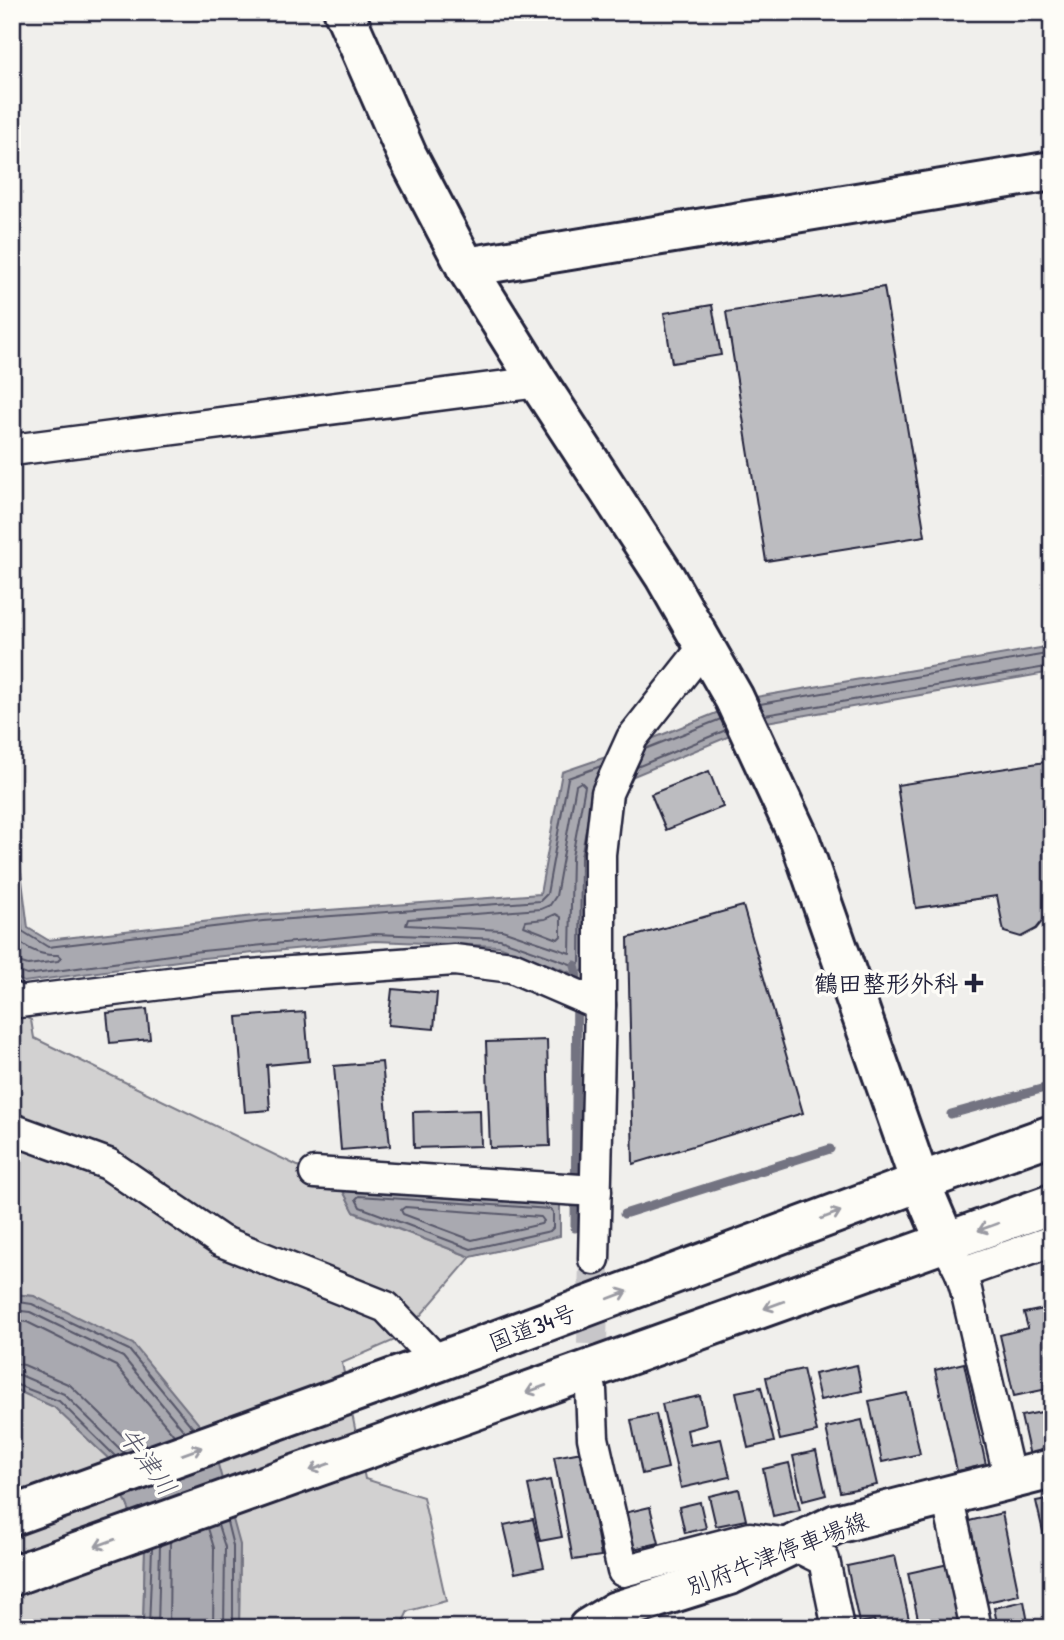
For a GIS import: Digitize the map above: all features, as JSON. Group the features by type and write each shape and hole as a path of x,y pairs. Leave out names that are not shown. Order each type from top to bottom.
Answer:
{"main road":[{"path":"344,12 407,155 466,267 665,577 703,648 734,698 800,840 920,1182 953,1258"},
{"path":"466,267 1052,171"},
{"name":"国道34号","path":"12,1516 1052,1135"},
{"path":"12,1576 384,1444 953,1258 1052,1204"},
{"name":"別府牛津停車場線","path":"588,1628 616,1611 730,1575 836,1524 1052,1469"}],"street":[{"path":"12,450 538,382"},
{"path":"594,1259 600,1005 600,854 607,793 632,738 703,648"},
{"path":"12,998 19,1002 209,978 454,960 512,967 600,1005"},
{"path":"12,1129 108,1164 221,1241 386,1307 438,1362"},
{"path":"314,1173 596,1191"},
{"path":"1010,1480 953,1258 1052,1241"},
{"path":"591,1390 593,1438 623,1571 750,1538 794,1545 824,1560 838,1628"},
{"path":"947,1496 976,1628"}],"shaded area":[{"path":"12,1010 31,1020 34,1038 341,1187 355,1213 471,1257 402,1337 342,1363 365,1479 423,1497 446,1601 408,1611 400,1628 239,1628 240,1545 34,1296 12,1294"},
{"path":"12,1388 54,1407 109,1459 145,1549 143,1628 12,1628"}],"water":[{"path":"1052,646 1052,672 761,723 600,790 587,967 577,975 499,946 375,941 193,959 24,982 12,975 12,801 28,928 48,940 262,915 540,894 562,772 756,697"},
{"path":"341,1187 560,1202 560,1236 471,1257 354,1212"},
{"name":"牛津川","path":"12,1294 34,1296 133,1344 211,1439 240,1545 239,1628 143,1628 145,1549 109,1459 54,1407 12,1388"}],"building":[{"path":"884,287 925,536 766,561 726,312"},
{"path":"712,305 721,355 672,363 664,313"},
{"name":"鶴田整形外科","path":"1052,761 1052,908 1048,908 1036,929 1021,937 1004,932 997,896 916,908 897,785"},
{"path":"709,771 723,807 666,830 651,794"},
{"path":"743,906 803,1113 633,1164 628,938"},
{"path":"392,989 437,993 434,1029 388,1025"},
{"path":"147,1009 150,1039 110,1043 107,1013"},
{"path":"305,1012 309,1061 267,1065 270,1110 245,1112 237,1017"},
{"path":"547,1040 550,1146 490,1148 486,1042"},
{"path":"382,1062 390,1146 341,1150 334,1066"},
{"path":"480,1110 481,1146 414,1148 413,1112"},
{"path":"1044,1309 1052,1343 1052,1388 1014,1396 1000,1335 1028,1328 1024,1313"},
{"path":"964,1363 986,1465 957,1471 935,1370"},
{"path":"857,1365 862,1391 820,1400 814,1374"},
{"path":"803,1369 817,1432 780,1440 766,1377"},
{"path":"761,1387 774,1442 748,1448 736,1392"},
{"path":"907,1393 920,1454 882,1462 869,1401"},
{"path":"700,1396 706,1425 687,1430 690,1445 721,1439 730,1477 681,1488 662,1404"},
{"path":"1047,1411 1052,1432 1052,1451 1030,1456 1021,1416"},
{"path":"656,1414 668,1468 642,1474 631,1420"},
{"path":"862,1420 877,1485 840,1492 826,1428"},
{"path":"816,1451 826,1495 803,1501 793,1456"},
{"path":"582,1452 601,1556 573,1560 554,1457"},
{"path":"789,1463 800,1510 773,1516 763,1469"},
{"path":"550,1480 562,1537 540,1541 528,1485"},
{"path":"739,1489 746,1520 716,1526 709,1496"},
{"path":"1052,1498 1052,1571 1036,1501"},
{"path":"700,1502 706,1528 685,1533 679,1507"},
{"path":"650,1507 659,1543 629,1550 620,1514"},
{"path":"1002,1513 1019,1595 987,1602 969,1521"},
{"path":"533,1519 544,1567 515,1573 504,1525"},
{"path":"895,1556 910,1624 876,1628 874,1620 859,1623 847,1566"},
{"path":"953,1563 967,1628 920,1628 908,1573"},
{"path":"1024,1601 1029,1628 998,1628 994,1608"}],"waterway":[{"path":"575,965 575,1228"},
{"path":"951,1114 1052,1086"},
{"path":"624,1214 830,1149"}],"tunnel":[{"path":"591,1389 594,1259"}],"place":[{"name":"鶴田整形外科","path":"974,983"}]}
